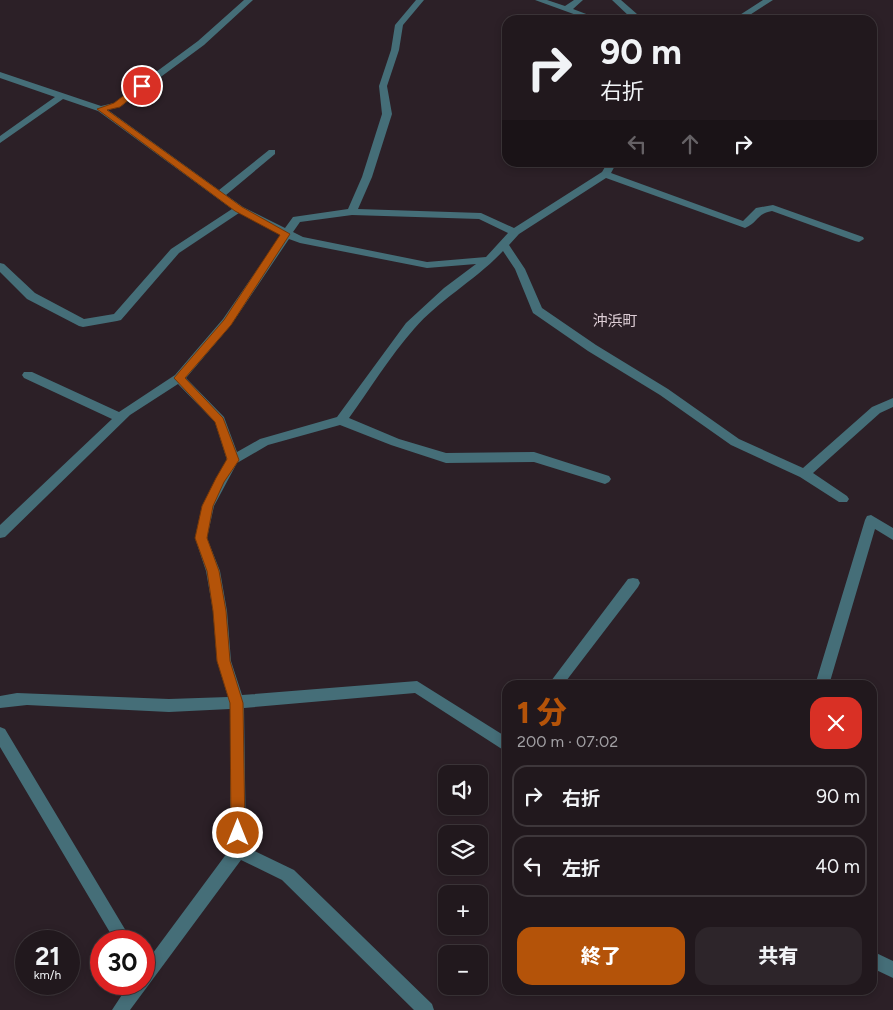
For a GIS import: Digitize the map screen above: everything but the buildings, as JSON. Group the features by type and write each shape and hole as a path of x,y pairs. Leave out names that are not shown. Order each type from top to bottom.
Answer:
{"street":[{"path":"101,109 117,105 201,43 249,0"},
{"path":"352,212 367,177 387,114 383,86 395,50 399,24 420,0"},
{"path":"539,0 584,15"},
{"path":"568,9 579,0"},
{"path":"616,0 633,15"},
{"path":"744,15 769,0"},
{"path":"0,75 101,109 239,209 300,240 427,265 489,260"},
{"path":"0,140 62,96"},
{"path":"219,195 272,152"},
{"path":"341,420 410,326 448,291 489,260 515,232 605,174 610,167"},
{"path":"605,174 745,224 760,210 773,208 859,238"},
{"path":"0,266 31,296 83,323 117,317 175,251 239,209"},
{"path":"0,533 121,418 179,378 228,322 297,219 352,212 481,216 515,232"},
{"path":"504,244 520,269 537,310 735,442 804,474 843,499"},
{"path":"28,375 121,418"},
{"path":"179,378 220,420 233,460"},
{"path":"804,474 876,410 893,402"},
{"path":"155,962 238,851 236,703 224,661 220,611 213,571 201,538 208,506 233,460 264,442 341,420 396,442 446,458 534,457 606,478"},
{"path":"823,680 871,520 893,535"},
{"path":"559,680 633,583"},
{"path":"0,702 39,700 166,705 236,703 260,698 417,687 502,742"},
{"path":"0,734 117,930"},
{"path":"238,851 288,875 426,1010"},
{"path":"877,962 893,970"},
{"path":"120,1010 131,995"}],"district":[{"name":"沖浜町","path":"615,321"}],"route":[{"path":"142,86 117,105 101,109 239,209 286,234 228,322 179,378 220,420 233,460 208,506 201,538 213,571 220,611 224,661 236,703 238,833"}]}
